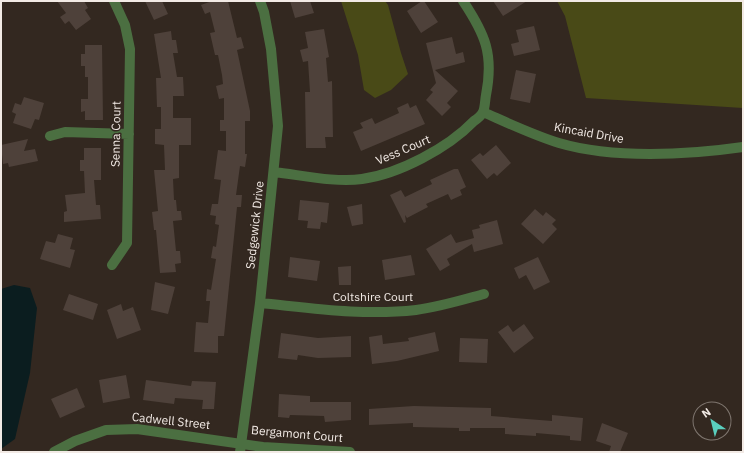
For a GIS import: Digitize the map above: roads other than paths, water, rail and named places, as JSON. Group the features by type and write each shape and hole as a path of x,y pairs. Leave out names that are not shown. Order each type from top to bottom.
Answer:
{"street":[{"name":"Senna Court","path":"112,266 127,242 130,48 125,25 114,1"},
{"name":"Sedgewick Drive","path":"240,447 260,303 278,126 275,82 264,12 260,1"},
{"path":"463,1 479,27 485,41 490,62 483,112"},
{"name":"Vess Court","path":"274,172 354,180 377,176 425,157 445,146 464,131 483,112"},
{"name":"Kincaid Drive","path":"483,112 528,132 560,143 615,153 705,153 743,147"},
{"path":"50,136 66,132 128,134"},
{"name":"Coltshire Court","path":"260,303 344,312 391,312 438,307 484,294"},
{"name":"Cadwell Street","path":"54,452 75,441 106,430 137,429 240,447"},
{"name":"Bergamont Court","path":"240,447 350,452"}]}
